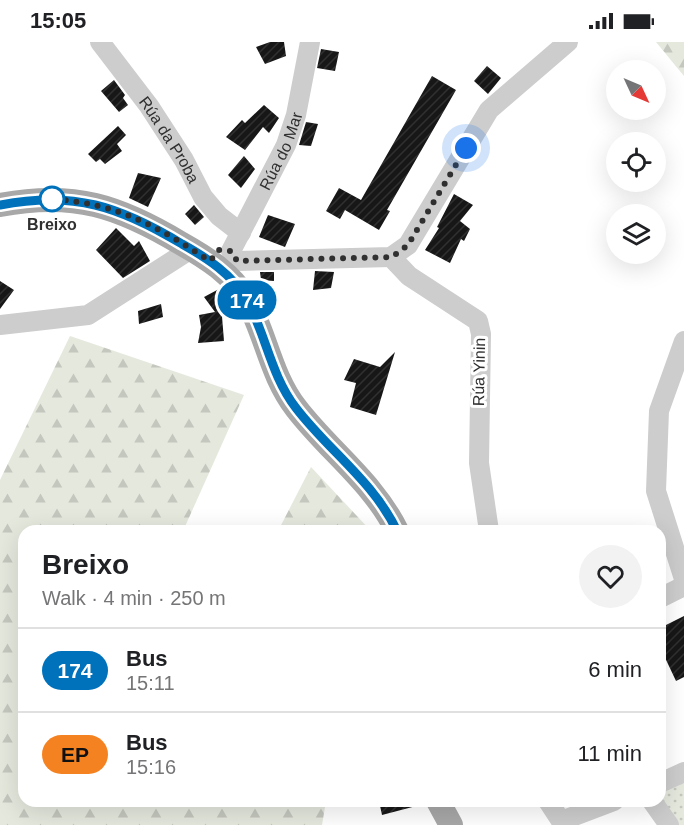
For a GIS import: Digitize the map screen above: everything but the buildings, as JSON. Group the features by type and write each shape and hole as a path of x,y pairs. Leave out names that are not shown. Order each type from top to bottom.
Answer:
{"main road":[{"path":"0,205 48,199 78,201 102,206 125,212 219,259 247,301 278,378 294,406 366,486 393,525"},
{"path":"441,807 451,825"}],"street":[{"name":"Rúa da Proba","path":"100,42 149,106 184,160 203,197 219,216 241,233"},
{"name":"Rúa do Mar","path":"219,259 241,233 286,146 296,115 310,42"},
{"path":"0,325 88,315 219,259 392,257 408,245 489,110 568,42"},
{"name":"Rúa Yinin","path":"392,257 409,276 478,321 481,334 479,463 488,525"},
{"path":"684,341 659,411 656,491 684,579"},
{"path":"666,595 684,586"},
{"path":"666,780 684,772"},
{"path":"552,807 561,821 598,807"},
{"path":"656,807 669,825"}],"green space":[{"path":"656,42 684,42 684,76"},
{"path":"70,336 244,395 186,525 18,525 18,807 325,807 322,825 0,825 0,480"},
{"path":"311,467 365,525 281,525"},
{"path":"684,780 684,825 678,825 663,807 666,807 667,787"}],"bus line":[{"name":"174","path":"0,205 48,199 78,201 125,212 152,225 191,249 229,276 247,301 283,388 294,406 366,486 394,525"}],"place":[{"name":"Breixo","path":"52,199"}],"route":[{"path":"52,199 48,199 78,201 125,212 152,225 210,261 219,250 225,249 231,251 237,261 272,262 392,257 408,245 466,148"}]}
